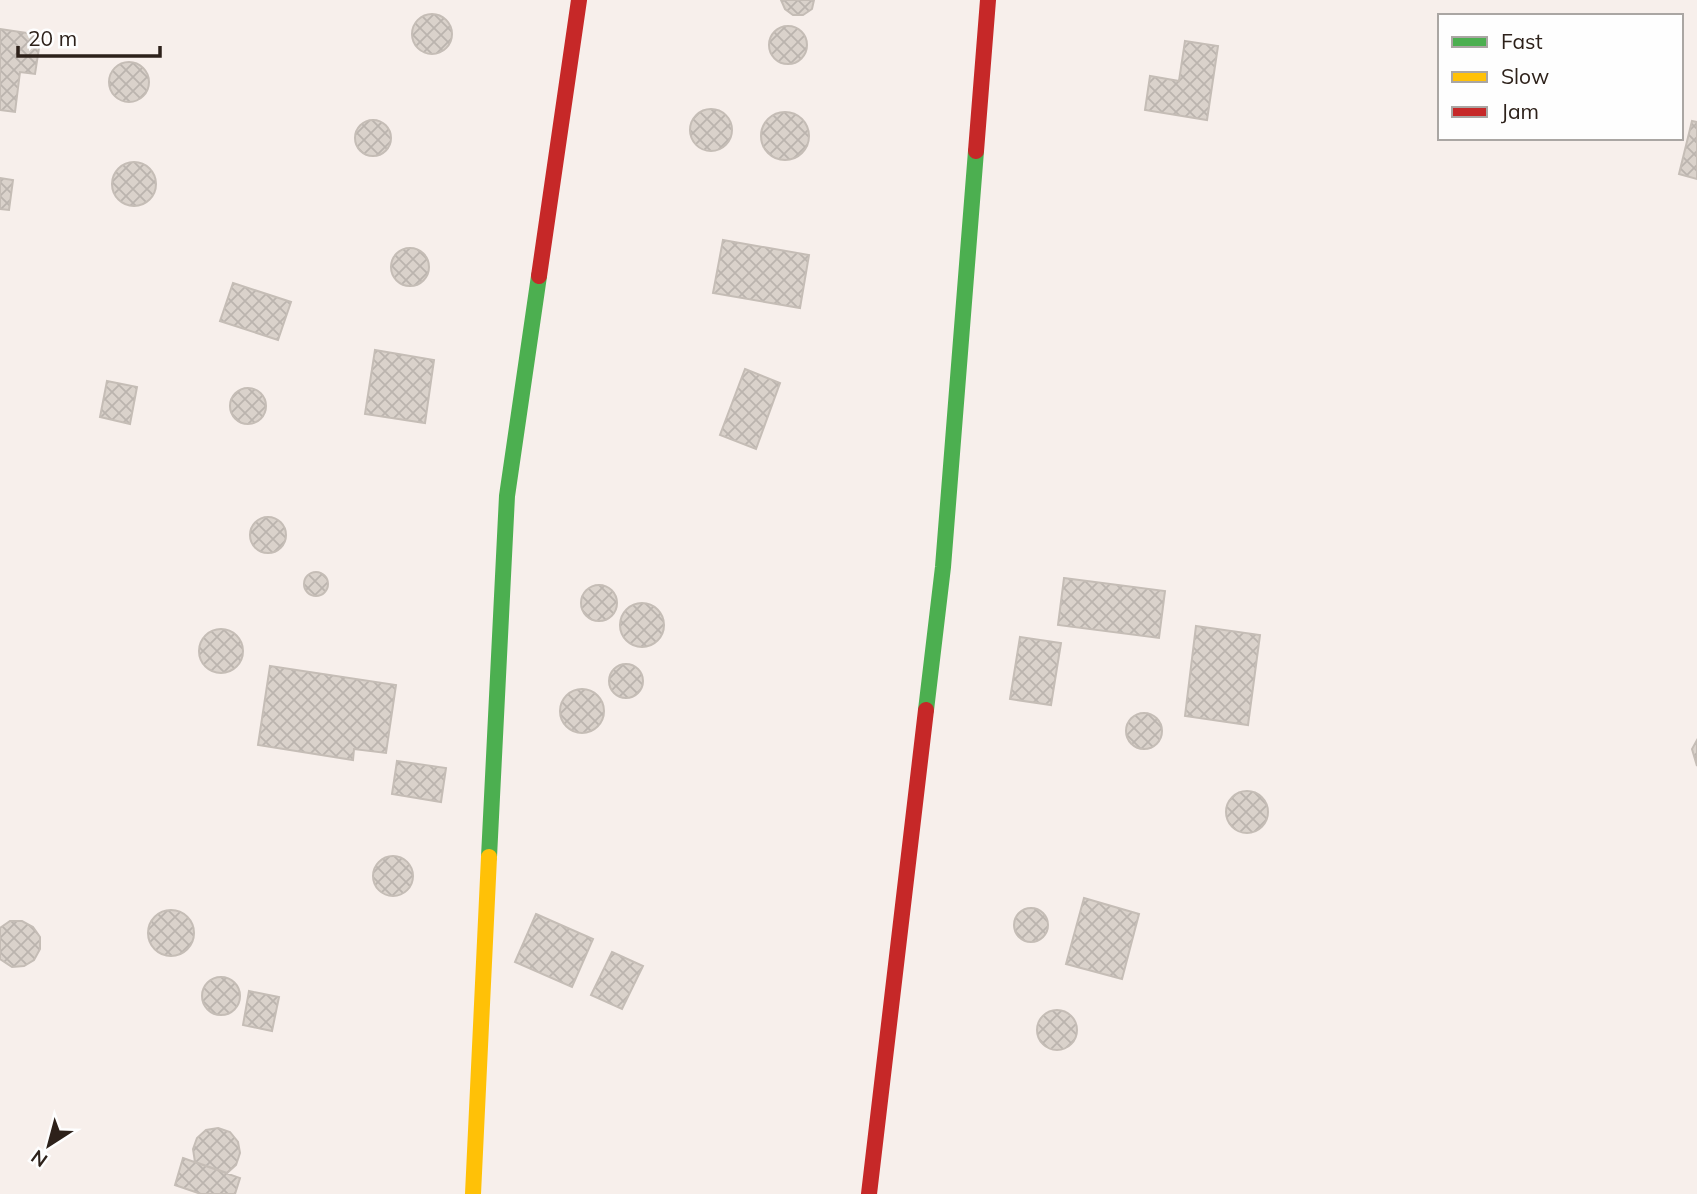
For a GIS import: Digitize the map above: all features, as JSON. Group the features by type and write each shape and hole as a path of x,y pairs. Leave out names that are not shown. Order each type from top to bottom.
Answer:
{"street":[{"path":"473,1194 508,496 579,0"},
{"path":"869,1194 943,567 988,0"}],"building":[{"path":"781,0 814,0 812,9 803,15 793,15 785,9"},
{"path":"432,14 446,20 452,34 446,48 432,54 418,48 412,34 418,20"},
{"path":"788,26 801,32 807,45 801,58 788,64 775,58 769,45 775,32"},
{"path":"0,29 41,35 35,74 20,72 15,112 0,110"},
{"path":"1185,41 1218,46 1207,120 1145,110 1150,76 1179,81"},
{"path":"129,62 137,63 143,68 148,74 148,90 143,96 137,101 129,102 121,101 115,96 110,90 109,82 110,74 115,68 121,63"},
{"path":"711,109 726,115 732,130 726,145 711,151 696,145 690,130 696,115"},
{"path":"785,112 802,119 809,136 802,153 785,160 768,153 761,136 768,119"},
{"path":"373,120 385,126 391,138 385,150 373,156 361,150 355,138 361,126"},
{"path":"1692,121 1697,122 1697,179 1679,174"},
{"path":"134,162 149,169 156,184 149,199 134,206 119,199 112,184 119,169"},
{"path":"0,178 13,180 9,210 0,209"},
{"path":"723,240 809,255 800,308 713,293"},
{"path":"410,248 423,254 429,267 423,280 410,286 397,280 391,267 397,254"},
{"path":"233,283 291,302 278,340 220,321"},
{"path":"375,350 434,360 425,423 365,414"},
{"path":"745,369 780,383 756,449 720,435"},
{"path":"107,381 137,387 130,424 100,417"},
{"path":"248,388 261,393 266,406 261,419 248,424 235,419 230,406 235,393"},
{"path":"268,517 281,522 286,535 281,548 268,553 255,548 250,535 255,522"},
{"path":"316,572 325,575 328,584 325,593 316,596 307,593 304,584 307,575"},
{"path":"1064,578 1165,591 1159,638 1058,625"},
{"path":"599,585 612,590 617,603 612,616 599,621 586,616 581,603 586,590"},
{"path":"642,603 658,609 664,625 658,641 642,647 626,641 620,625 626,609"},
{"path":"1196,626 1260,635 1248,725 1185,716"},
{"path":"221,629 230,630 237,635 242,642 242,660 237,667 230,672 221,673 212,672 205,667 200,660 199,651 200,642 205,635 212,630"},
{"path":"1020,637 1061,643 1051,705 1010,699"},
{"path":"626,664 638,669 643,681 638,693 626,698 614,693 609,681 614,669"},
{"path":"270,666 396,685 386,753 354,749 353,760 258,745"},
{"path":"582,689 598,695 604,711 598,727 582,733 566,727 560,711 566,695"},
{"path":"1144,713 1157,718 1162,731 1157,744 1144,749 1131,744 1126,731 1131,718"},
{"path":"1697,740 1697,766 1692,749"},
{"path":"397,761 446,768 441,802 392,794"},
{"path":"1247,791 1262,797 1268,812 1262,827 1247,833 1232,827 1226,812 1232,797"},
{"path":"393,856 401,857 407,862 412,868 412,884 407,890 401,895 393,896 385,895 379,890 374,884 373,876 374,868 379,862 385,857"},
{"path":"1084,898 1139,914 1122,979 1066,964"},
{"path":"1031,908 1043,913 1048,925 1043,937 1031,942 1019,937 1014,925 1019,913"},
{"path":"171,910 187,917 194,933 187,949 171,956 155,949 148,933 155,917"},
{"path":"536,914 593,939 572,987 515,962"},
{"path":"10,921 22,921 33,927 40,937 40,949 34,960 24,966 12,967 0,959 0,928"},
{"path":"612,952 643,966 622,1009 591,995"},
{"path":"221,977 234,983 240,996 234,1009 221,1015 208,1009 202,996 208,983"},
{"path":"249,991 279,997 272,1031 243,1025"},
{"path":"1057,1010 1065,1011 1071,1016 1076,1022 1076,1038 1071,1044 1065,1049 1057,1050 1049,1049 1043,1044 1038,1038 1037,1030 1038,1022 1043,1016 1049,1011"},
{"path":"218,1128 230,1132 238,1142 240,1153 236,1165 227,1173 195,1162 193,1149 197,1138 206,1130"},
{"path":"183,1158 240,1178 235,1194 201,1194 175,1185"}],"traffic: fast":[{"path":"926,710 943,567 976,151"},
{"path":"489,857 507,496 539,276"}],"traffic: slow":[{"path":"473,1194 489,857"}],"traffic: jam":[{"path":"539,276 579,0"},
{"path":"976,151 988,0"},
{"path":"869,1194 926,710"}]}
